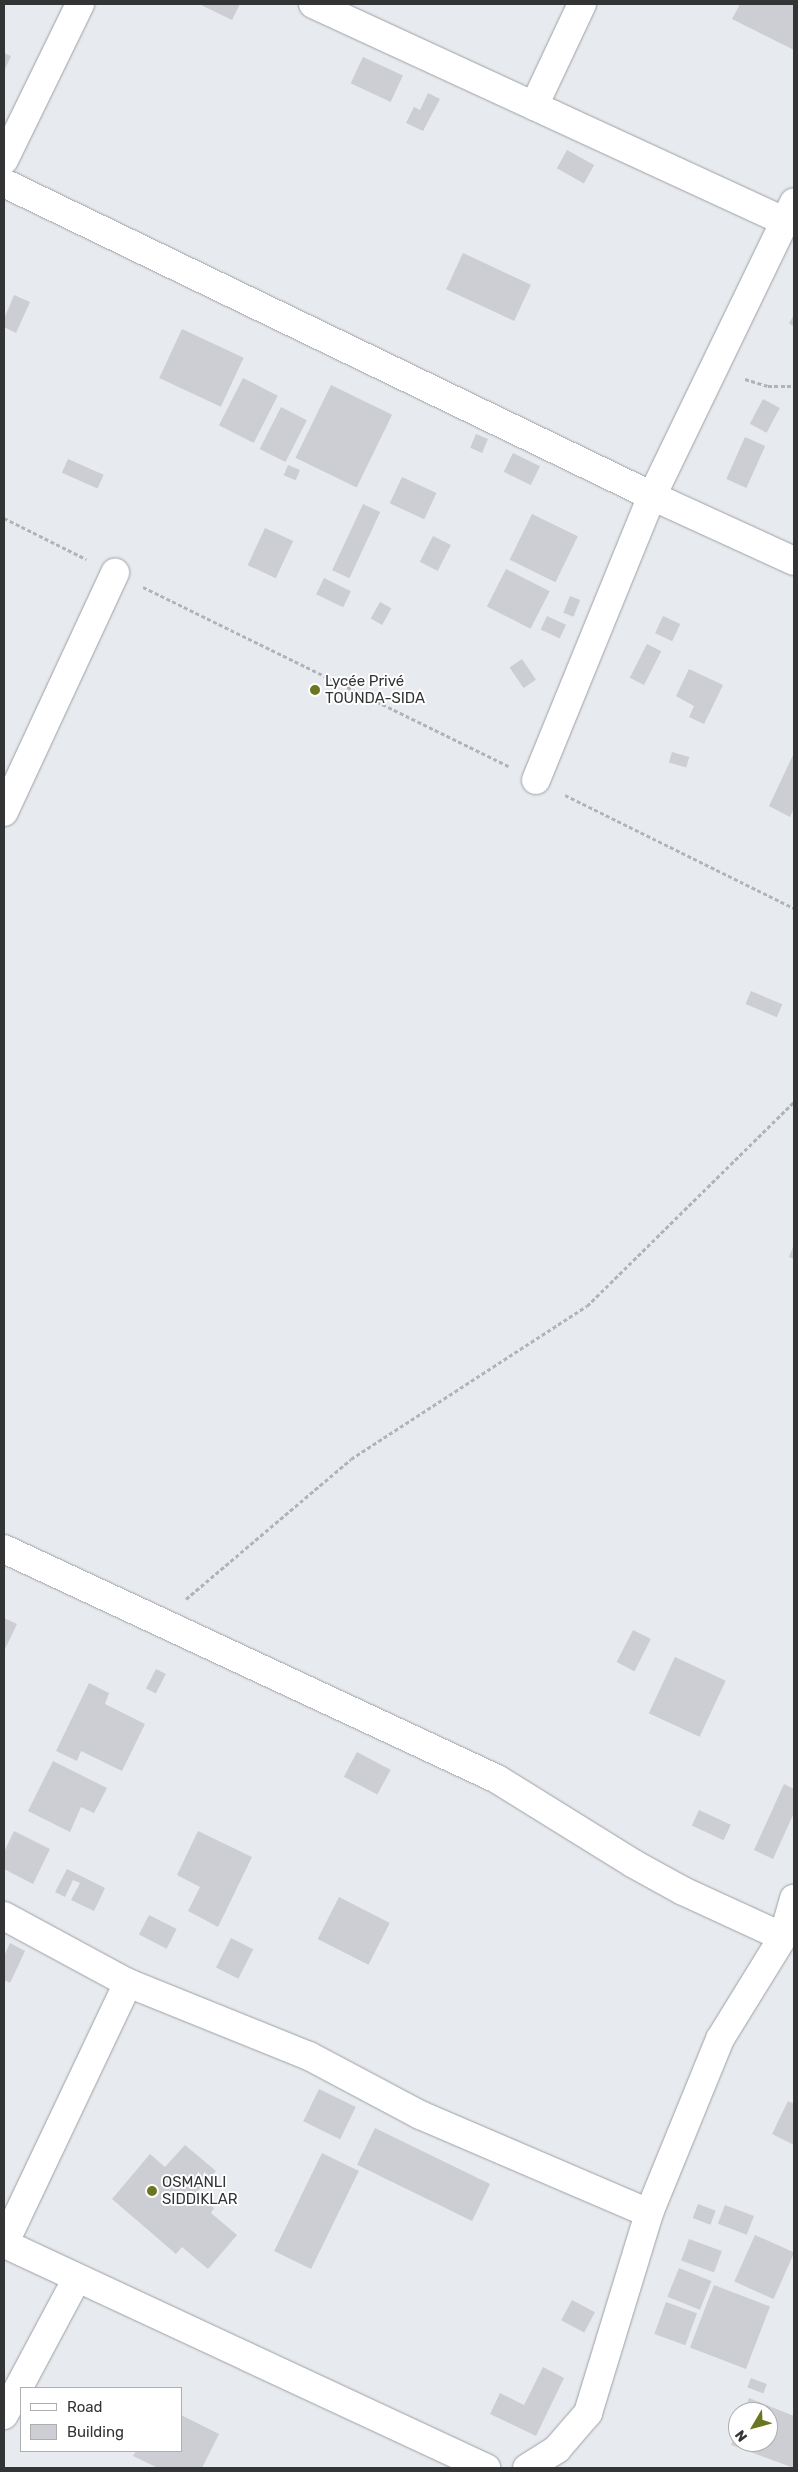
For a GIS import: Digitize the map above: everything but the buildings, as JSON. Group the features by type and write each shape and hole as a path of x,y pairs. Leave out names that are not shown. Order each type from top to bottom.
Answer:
{"street":[{"path":"4,160 80,4"},
{"path":"312,4 534,106 789,211 710,370 652,496 536,780"},
{"path":"534,106 582,4"},
{"path":"4,183 652,496 794,561"},
{"path":"4,812 115,573"},
{"path":"4,1550 497,1778 634,1864 790,1916 720,2039 650,2213 588,2413 557,2449 535,2467"},
{"path":"4,1916 128,1983 309,2056 420,2115 650,2213"},
{"path":"128,1983 4,2244 486,2468"},
{"path":"4,2415 76,2278"}],"path":[{"path":"710,370 768,386 794,386"},
{"path":"4,518 794,908"},
{"path":"159,1622 352,1459 587,1306 794,1102"}],"place":[{"name":"Lycée Privé TOUNDA-SIDA","path":"315,690"},
{"name":"OSMANLI SIDDIKLAR","path":"152,2191"}]}
